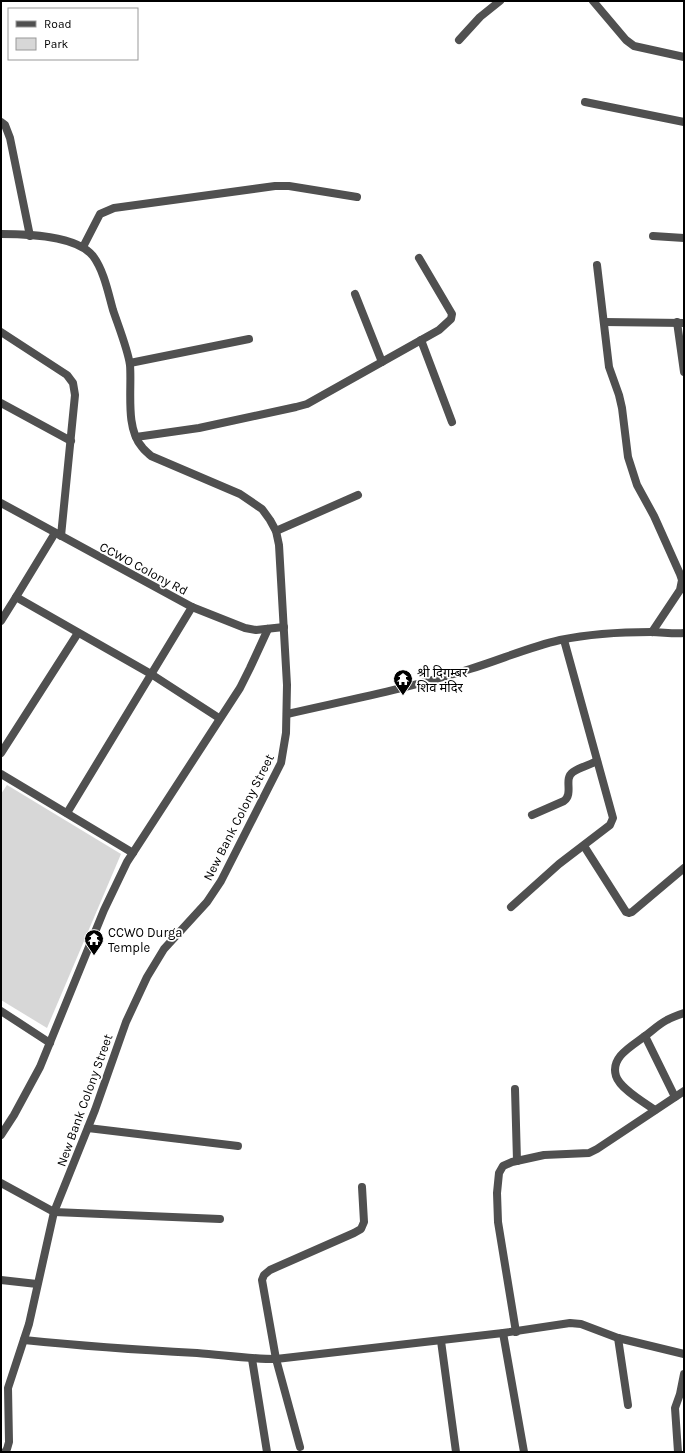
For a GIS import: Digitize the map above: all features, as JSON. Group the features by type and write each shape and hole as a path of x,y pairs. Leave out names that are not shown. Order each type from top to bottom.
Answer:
{"street":[{"path":"459,40 480,17 500,1"},
{"path":"593,1 626,40 634,46 684,57"},
{"path":"584,102 684,122"},
{"path":"1,122 5,125 10,138 30,236"},
{"path":"83,247 100,214 114,208 275,186 289,186 357,197"},
{"name":"New Bank Colony Street","path":"1,234 64,240 83,247 93,256 99,267 130,363 132,423 141,447 151,456 240,494 262,510 270,520 276,531 279,545 287,685 287,714 284,752 276,773 221,882 207,902 164,949 147,977 126,1022 88,1128 54,1212 29,1324 8,1388 9,1442 8,1449 5,1452"},
{"path":"653,236 684,238"},
{"path":"136,437 199,428 296,408 318,398 447,324 451,319 452,314 419,258"},
{"path":"597,265 609,367 622,408 628,457 637,485 657,523 682,580 680,590 652,632"},
{"path":"355,294 382,362"},
{"path":"604,322 681,323 684,372"},
{"path":"1,332 67,375 73,383 76,395 58,534 1,621"},
{"path":"130,363 249,339"},
{"path":"421,340 452,422"},
{"path":"1,403 71,441"},
{"path":"276,531 358,496"},
{"name":"CCWO Colony Rd","path":"1,503 192,607 245,628 256,630 284,627"},
{"path":"16,598 151,674 219,718"},
{"path":"67,814 192,607"},
{"path":"2,1133 14,1115 40,1067 104,910 127,862 243,681 268,629"},
{"path":"287,714 373,695 470,670 538,646 564,640 593,635 652,632 672,634 684,633"},
{"path":"1,753 78,633"},
{"path":"511,907 559,864 610,826 613,818 564,640"},
{"path":"532,815 564,802 568,798 568,781 573,772 597,762"},
{"path":"1,774 133,853"},
{"path":"584,846 626,912 629,913 659,891 684,868"},
{"path":"1,1011 50,1043"},
{"path":"655,1110 629,1092 619,1081 616,1076 617,1064 621,1054 666,1020 684,1013"},
{"path":"645,1036 675,1097"},
{"path":"515,1089 517,1161"},
{"path":"516,1332 498,1222 497,1193 499,1173 503,1166 517,1161 544,1155 589,1153 684,1091"},
{"path":"88,1128 238,1146"},
{"path":"1,1183 54,1212 220,1219"},
{"path":"300,1447 276,1359 262,1280 264,1275 270,1270 361,1229 364,1222 362,1187"},
{"path":"1,1280 37,1284"},
{"path":"24,1340 118,1349 252,1359 276,1359 516,1332 570,1323 581,1324 618,1338 684,1354"},
{"path":"503,1333 524,1452"},
{"path":"618,1338 628,1405"},
{"path":"441,1341 456,1452"},
{"path":"252,1359 267,1452"},
{"path":"678,1452 675,1408 680,1394 684,1374"}],"green space":[{"path":"7,785 121,854 47,1028 1,1000 1,794"}],"place":[{"name":"श्री दिगम्बर शिव मंदिर","path":"403,696"},
{"name":"CCWO Durga Temple","path":"94,956"}]}
